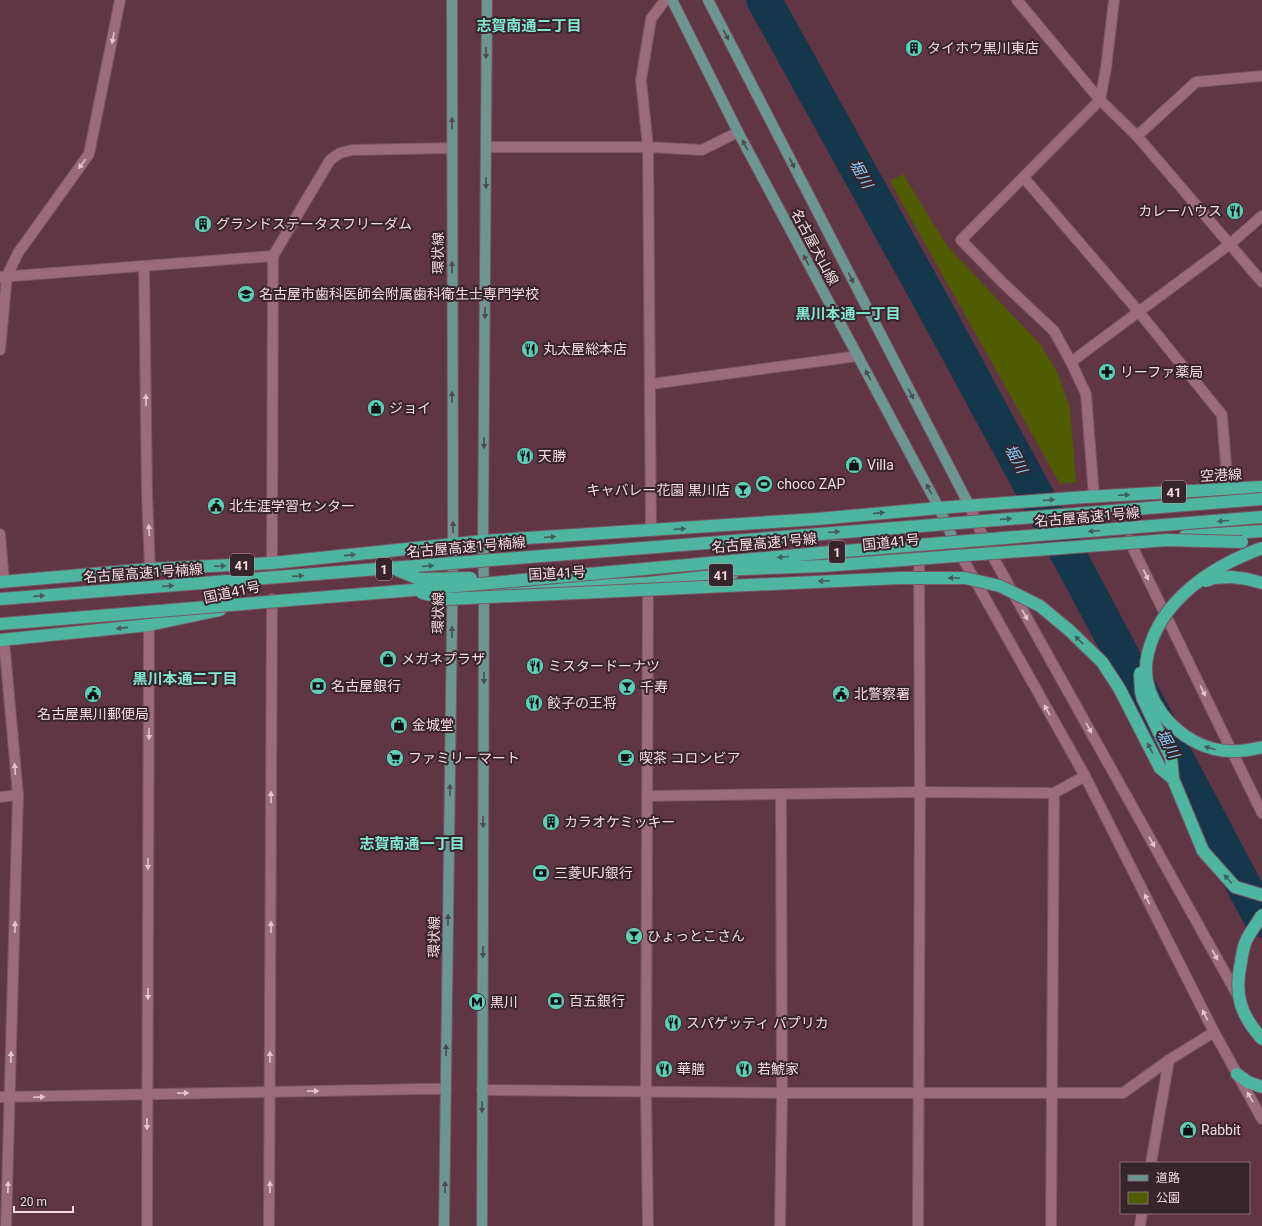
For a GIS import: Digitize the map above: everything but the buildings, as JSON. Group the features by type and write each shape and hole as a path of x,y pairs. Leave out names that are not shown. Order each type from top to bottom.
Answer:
{"highway":[{"name":"空港線","path":"1089,497 1262,488"},
{"name":"国道41号","path":"2,582 150,569 272,563 483,541 817,519 1012,502 1089,497"},
{"name":"名古屋高速1号線","path":"767,537 1262,499"},
{"name":"名古屋高速1号線","path":"413,590 820,553 1262,517"},
{"name":"41","path":"1123,540 1262,531"},
{"name":"名古屋高速1号楠線","path":"0,599 767,537"},
{"name":"国道41号","path":"2,640 149,625 272,599 452,594 484,591 648,583 958,550 1123,540"},
{"path":"394,568 419,579 823,566 1167,540 1242,542 1262,549"},
{"path":"1262,549 1246,554 1226,564 1200,580 1182,594 1158,626 1147,654 1146,669 1152,697 1174,727 1189,740 1215,750 1249,750 1262,747"},
{"path":"1262,583 1231,576 1214,578 1187,592 1171,606 1151,632 1142,659 1140,671 1140,691 1171,758 1173,779 1203,851 1235,887 1262,895"},
{"path":"413,590 447,599 900,578 965,578 1000,586 1040,606 1069,630 1102,662 1119,688 1160,768 1173,779"},
{"name":"1","path":"0,624 413,590"},
{"path":"1262,915 1245,943 1238,979 1238,994 1251,1027 1262,1039"},
{"path":"1237,1074 1248,1082 1262,1087"}],"main road":[{"name":"環状線","path":"444,1226 453,544 452,0"},
{"path":"482,1226 483,541 487,0"},
{"name":"名古屋犬山線","path":"672,0 738,132 939,508 958,550"},
{"name":"名古屋犬山線","path":"708,0 969,506"}],"street":[{"path":"0,350 4,276 18,253 90,154 120,0"},
{"path":"651,531 648,147 641,80 651,19 665,0"},
{"path":"1017,0 1100,100 1137,136 1262,282"},
{"path":"1089,497 1086,394 1071,362 1054,331 1002,282 961,240 1100,100 1106,68 1114,0"},
{"path":"1137,136 1196,82 1262,76"},
{"path":"486,147 648,147 702,150 738,132"},
{"path":"272,563 273,256 330,160 340,152 352,150 452,148"},
{"path":"1024,178 1139,312 1222,415 1228,490"},
{"path":"1071,362 1230,244 1262,216"},
{"path":"4,276 273,256"},
{"path":"144,266 147,494 150,569"},
{"path":"651,384 858,356"},
{"path":"969,506 988,548 1262,1039"},
{"path":"0,534 2,582"},
{"path":"1123,540 1262,813"},
{"path":"958,550 1085,776 1214,1032 1262,1119"},
{"path":"918,1226 920,792 919,554"},
{"path":"648,583 646,1092 648,1226"},
{"path":"269,1226 272,599"},
{"path":"147,1226 149,625"},
{"path":"2,640 18,795 5,1097 6,1226"},
{"path":"647,796 920,792 1054,793 1085,776"},
{"path":"1051,1226 1054,793"},
{"path":"780,1226 782,1093 781,794"},
{"path":"0,797 18,795"},
{"path":"482,1090 782,1093 1123,1093 1169,1060 1214,1032"},
{"path":"1150,1162 1169,1060"},
{"path":"5,1097 422,1088 446,1089"},
{"path":"1140,1226 1142,1214"}],"green space":[{"path":"903,174 947,246 1041,345 1058,374 1070,408 1076,482 1060,484 890,181"}],"waterway":[{"name":"堀川","path":"764,0 933,305 1088,591 1262,920"}],"place":[{"name":"タイホウ黒川東店","path":"914,48"},
{"name":"カレーハウス","path":"1235,211"},
{"name":"グランドステータスフリーダム","path":"203,224"},
{"name":"名古屋市歯科医師会附属歯科衛生士専門学校","path":"246,294"},
{"name":"丸太屋総本店","path":"530,349"},
{"name":"リーファ薬局","path":"1107,372"},
{"name":"ジョイ","path":"376,408"},
{"name":"天勝","path":"525,456"},
{"name":"Villa","path":"854,465"},
{"name":"choco ZAP","path":"764,484"},
{"name":"キャバレー花園 黒川店","path":"743,490"},
{"name":"北生涯学習センター","path":"216,506"},
{"name":"メガネプラザ","path":"388,659"},
{"name":"ミスタードーナツ","path":"535,666"},
{"name":"名古屋銀行","path":"318,686"},
{"name":"千寿","path":"627,687"},
{"name":"名古屋黒川郵便局","path":"93,694"},
{"name":"北警察署","path":"841,694"},
{"name":"餃子の王将","path":"534,703"},
{"name":"金城堂","path":"399,725"},
{"name":"ファミリーマート","path":"395,758"},
{"name":"喫茶 コロンビア","path":"626,758"},
{"name":"カラオケミッキー","path":"551,822"},
{"name":"三菱UFJ銀行","path":"541,873"},
{"name":"ひょっとこさん","path":"634,936"},
{"name":"百五銀行","path":"556,1001"},
{"name":"黒川","path":"477,1002"},
{"name":"スパゲッティ パプリカ","path":"673,1023"},
{"name":"華膳","path":"664,1069"},
{"name":"若鯱家","path":"744,1069"},
{"name":"Rabbit","path":"1188,1130"}],"district":[{"name":"志賀南通二丁目","path":"529,26"},
{"name":"黒川本通一丁目","path":"848,314"},
{"name":"黒川本通二丁目","path":"185,679"},
{"name":"志賀南通一丁目","path":"412,844"}]}
